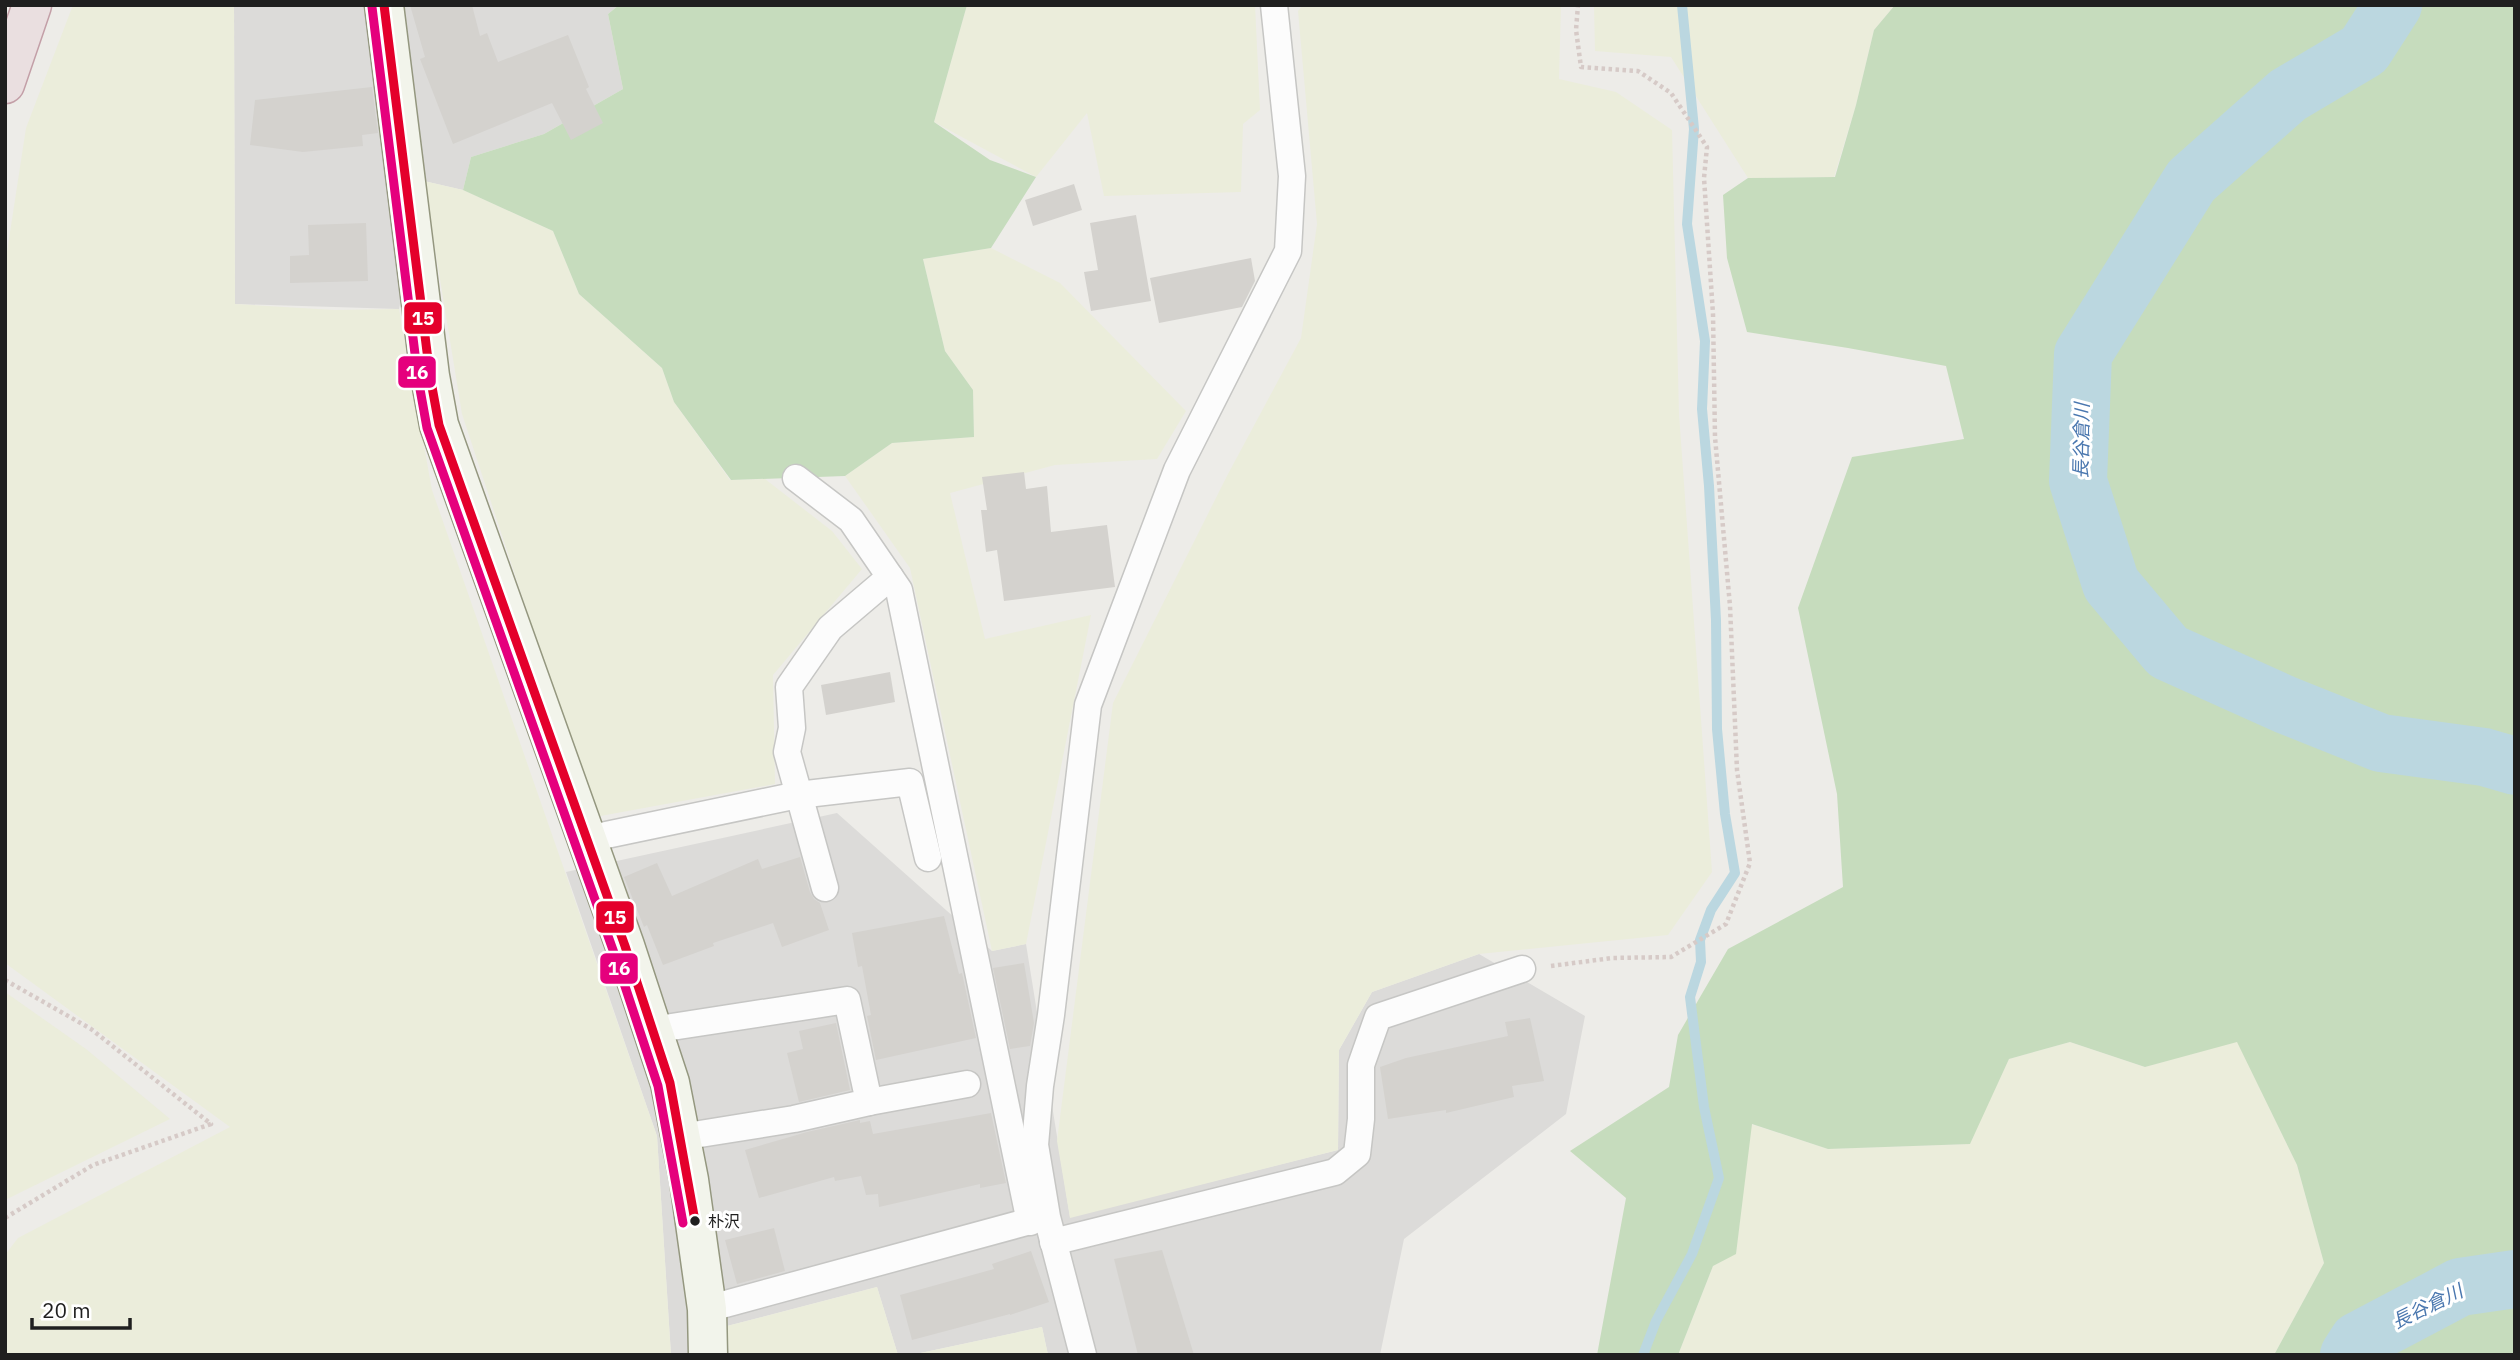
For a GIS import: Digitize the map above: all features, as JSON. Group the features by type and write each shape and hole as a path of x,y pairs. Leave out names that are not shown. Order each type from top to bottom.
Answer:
{"highway":[{"path":"5,84 32,5"}],"street":[{"path":"384,5 430,376 439,425 587,839 670,1083 689,1180 707,1309 708,1355"},
{"path":"1043,1227 1035,1145 1040,1086 1088,705 1177,470 1288,251 1292,176 1274,5"},
{"path":"796,478 851,520 899,590 1043,1227 1083,1355"},
{"path":"825,888 787,752 792,728 789,687 830,628 890,577"},
{"path":"587,839 798,795 910,782 928,858"},
{"path":"707,1309 1043,1227 1335,1172 1357,1154 1362,1119 1360,1065 1378,1017 1522,969"},
{"path":"653,1030 847,1000 869,1102"},
{"path":"681,1137 794,1119 967,1084"}],"path":[{"path":"1522,969 1612,958 1671,957 1726,924 1750,863 1737,770 1730,606 1715,437 1713,314 1704,178 1707,147 1671,93 1638,71 1581,67 1576,30 1578,5"},
{"path":"5,980 91,1029 211,1124 93,1166 5,1219"}],"shaded area":[{"path":"234,5 619,5 608,14 623,89 544,134 471,157 463,190 424,181 399,309 235,304"},
{"path":"837,813 992,951 1026,944 1070,1217 1338,1150 1339,1050 1372,992 1479,954 1585,1016 1566,1114 1404,1239 1380,1355 1048,1355 1042,1327 911,1355 898,1355 877,1287 727,1326 729,1355 671,1355 657,1136 566,872"}],"green space":[{"path":"73,5 234,5 235,304 335,310 399,309 432,490 657,1136 671,1355 5,1355 5,1255 18,1238 230,1127 5,963 5,265 26,128"},
{"path":"619,5 967,5 934,122 990,160 1036,177 991,248 923,259 945,351 973,390 974,437 892,443 845,476 731,480 674,402 662,368 579,294 553,231 463,190 471,157 544,134 623,89 608,14"},
{"path":"967,5 1255,5 1260,110 1243,124 1241,192 1104,196 1087,113 1036,177 934,122"},
{"path":"1303,5 1561,5 1559,79 1616,92 1672,130 1679,414 1712,872 1668,935 1479,954 1372,992 1339,1050 1338,1150 1070,1218 1057,1141 1113,703 1228,474 1301,338 1317,224 1298,11"},
{"path":"1594,5 1895,5 1874,30 1856,105 1834,177 1748,178 1671,57 1595,51"},
{"path":"1895,5 2515,5 2515,1355 2274,1355 2324,1263 2297,1165 2237,1042 2145,1067 2070,1042 2009,1059 1970,1144 1828,1149 1752,1124 1736,1254 1713,1266 1678,1355 1597,1355 1626,1198 1570,1151 1669,1087 1678,1035 1728,949 1843,887 1837,794 1798,608 1852,457 1964,439 1946,366 1747,332 1727,258 1723,195 1748,178 1835,177 1874,30"},
{"path":"424,181 463,190 553,231 579,294 662,368 674,402 730,480 765,479 832,531 862,569 773,675 775,784 595,817 462,414"},
{"path":"991,248 1060,283 1186,411 1157,459 1055,465 950,493 985,639 1091,615 1026,944 992,951 910,568 845,476 892,443 974,437 973,390 945,351 923,259"},
{"path":"5,992 86,1049 170,1119 5,1200"},
{"path":"2237,1041 2297,1165 2324,1263 2274,1355 1678,1355 1713,1266 1736,1253 1751,1124 1828,1149 1969,1144 2009,1059 2070,1042 2145,1067"},
{"path":"877,1287 898,1355 729,1355 727,1326"},
{"path":"1042,1327 1048,1355 911,1355"}],"building":[{"path":"410,5 472,5 480,36 487,33 498,62 568,35 589,87 586,89 603,123 571,140 552,103 453,144 420,59 425,57"},
{"path":"372,87 378,133 362,135 363,146 303,152 250,145 255,100"},
{"path":"1074,184 1082,210 1033,226 1025,200"},
{"path":"1136,215 1151,301 1091,311 1084,272 1098,270 1090,223"},
{"path":"366,223 368,281 290,283 290,256 309,255 308,225"},
{"path":"1251,258 1255,281 1242,307 1159,323 1150,278"},
{"path":"1024,472 1026,489 1047,486 1051,532 1107,525 1115,587 1004,601 997,550 986,552 981,510 987,510 982,477"},
{"path":"890,672 895,702 826,715 821,685"},
{"path":"800,857 810,892 820,903 829,930 782,947 773,923 713,943 714,946 663,965 624,877 657,863 672,896 758,859 762,869"},
{"path":"944,916 959,974 962,973 976,1038 876,1060 867,1016 871,1015 862,966 858,967 852,933"},
{"path":"1024,963 1034,1023 1030,1046 1010,1049 993,968"},
{"path":"1530,1018 1544,1081 1512,1086 1514,1097 1446,1113 1446,1110 1388,1119 1380,1067 1406,1058 1508,1036 1505,1022"},
{"path":"836,1023 850,1090 799,1102 787,1053 803,1049 799,1031"},
{"path":"991,1113 1006,1183 980,1188 980,1184 879,1207 878,1194 866,1195 861,1176 835,1181 834,1177 759,1198 745,1150 860,1120 860,1123 870,1121 873,1134"},
{"path":"774,1228 785,1271 737,1284 725,1240"},
{"path":"1162,1250 1194,1355 1138,1355 1114,1259"},
{"path":"1031,1251 1049,1302 1010,1315 912,1340 900,1295 994,1269 992,1264"}],"waterway":[{"path":"1643,1355 1656,1321 1692,1254 1719,1178 1704,1107 1690,997 1701,962 1700,940 1711,910 1735,873 1725,814 1717,729 1716,620 1702,409 1705,341 1687,224 1694,129 1682,5"},
{"name":"長谷倉川","path":"2393,5 2364,50 2288,95 2191,181 2083,354 2078,481 2111,584 2168,652 2286,705 2381,743 2484,757 2515,766"},
{"name":"長谷倉川","path":"2349,1355 2358,1341 2460,1287 2515,1279"}],"transit line":[{"name":"15","path":"384,5 430,376 439,425 625,946 670,1083 695,1221"},
{"name":"16","path":"372,7 418,378 427,428 613,950 658,1086 683,1223"}],"place":[{"name":"朴沢","path":"695,1221"}]}
